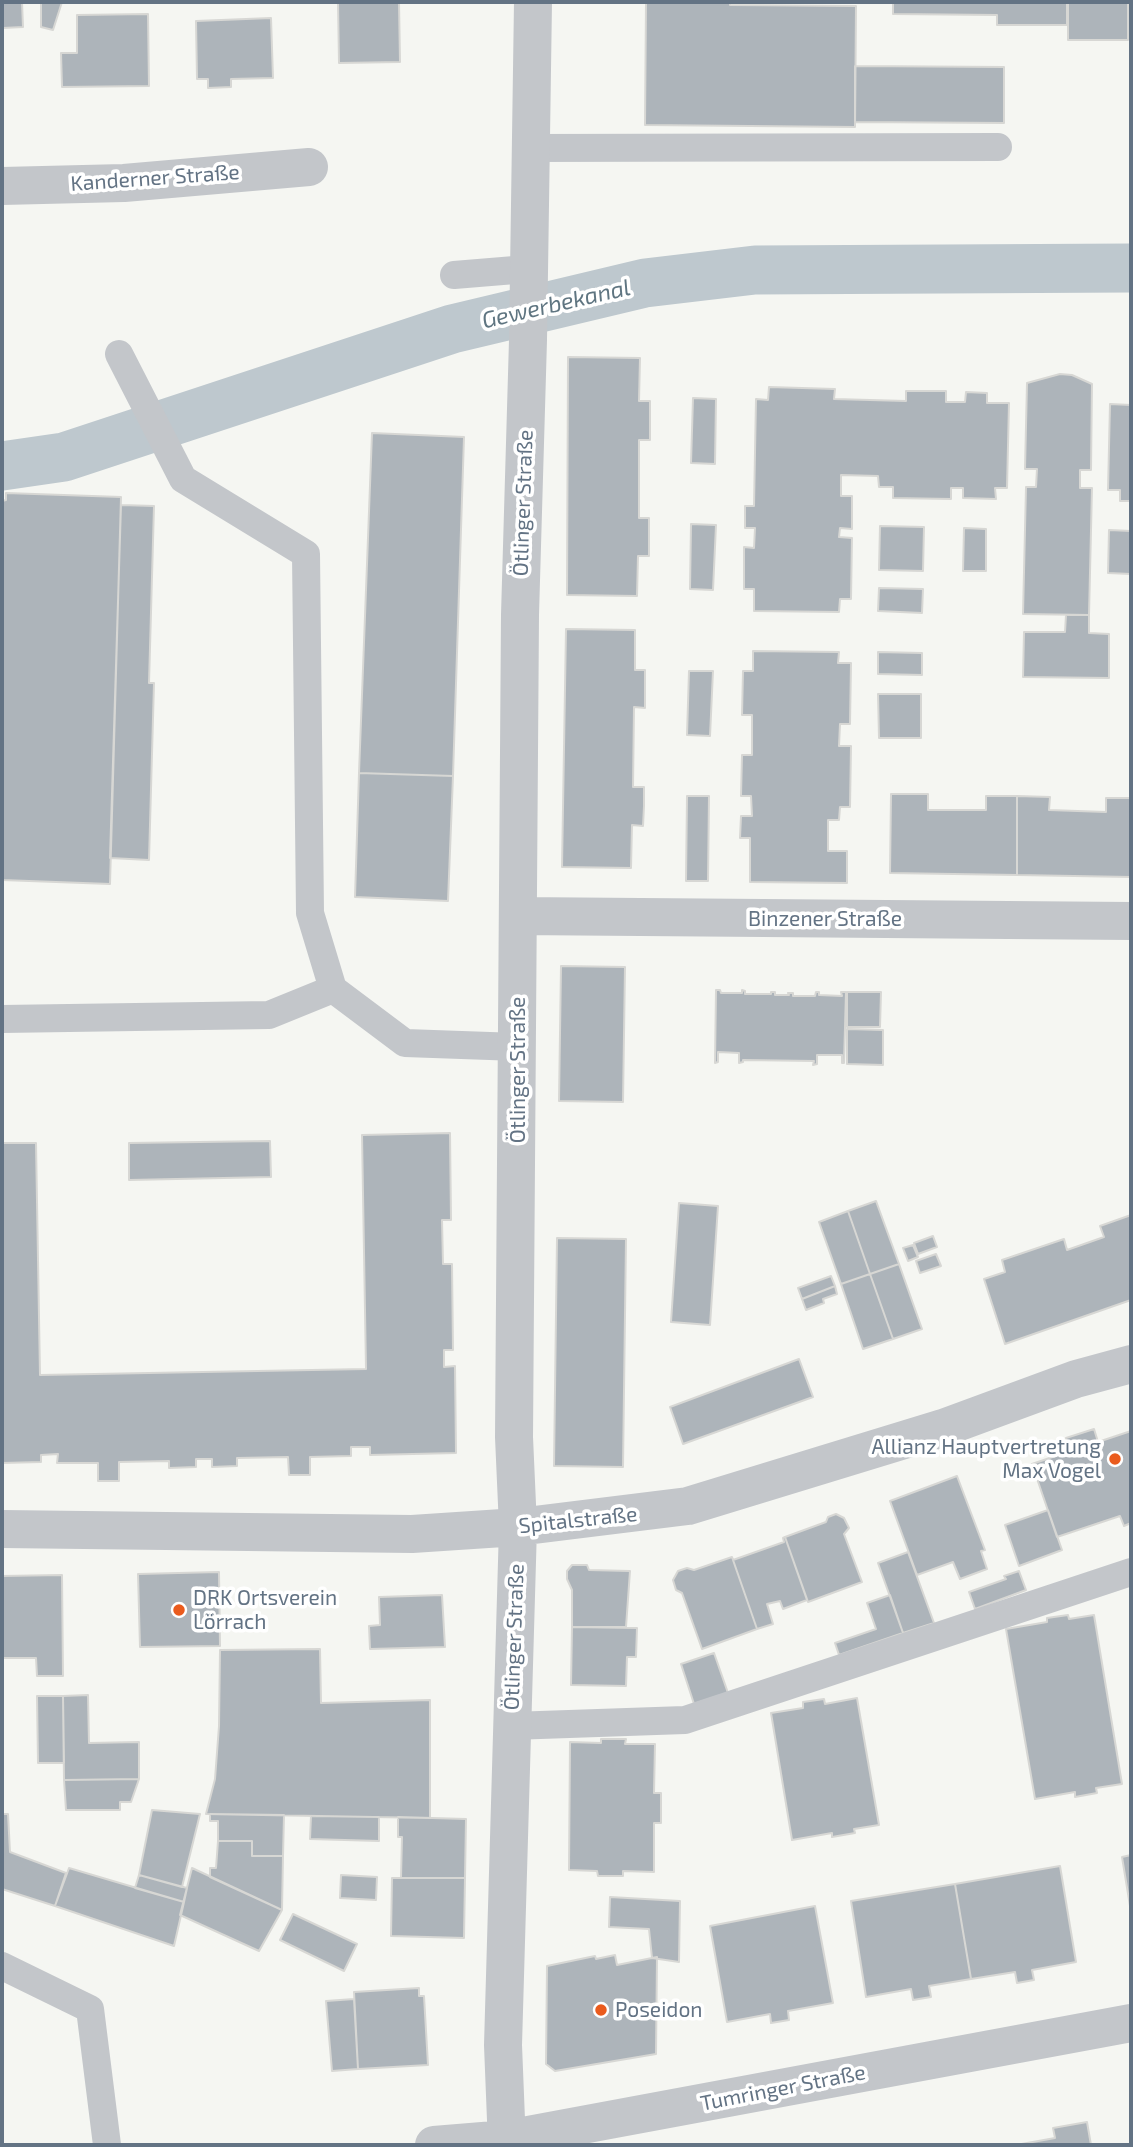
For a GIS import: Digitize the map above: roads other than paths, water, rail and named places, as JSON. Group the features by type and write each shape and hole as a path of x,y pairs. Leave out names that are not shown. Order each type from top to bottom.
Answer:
{"street":[{"name":"Ötlinger Straße","path":"507,2142 503,2045 518,1527 514,1437 520,614 528,340 533,2"},
{"name":"Kanderner Straße","path":"2,187 124,183 309,167"},
{"name":"Binzener Straße","path":"518,916 1131,920"},
{"name":"Spitalstraße","path":"2,1529 412,1534 518,1527 688,1506 917,1436 1076,1379 1131,1364"},
{"name":"Tumringer Straße","path":"434,2145 507,2142 1131,2023"}],"lane":[{"path":"530,148 998,147"},
{"path":"454,275 527,276"},
{"path":"119,354 183,479 306,554 310,914 333,989 405,1043 518,1047"},
{"path":"2,1019 269,1015 333,989"},
{"path":"511,1726 685,1720 1131,1572"},
{"path":"2,1966 90,2009 107,2145"}],"waterway":[{"name":"Gewerbekanal","path":"2,466 64,457 452,329 645,283 755,270 1131,268"}],"place":[{"name":"Allianz Hauptvertretung Max Vogel","path":"1115,1459"},
{"name":"DRK Ortsverein Lörrach","path":"179,1610"},
{"name":"Poseidon","path":"601,2010"}]}
